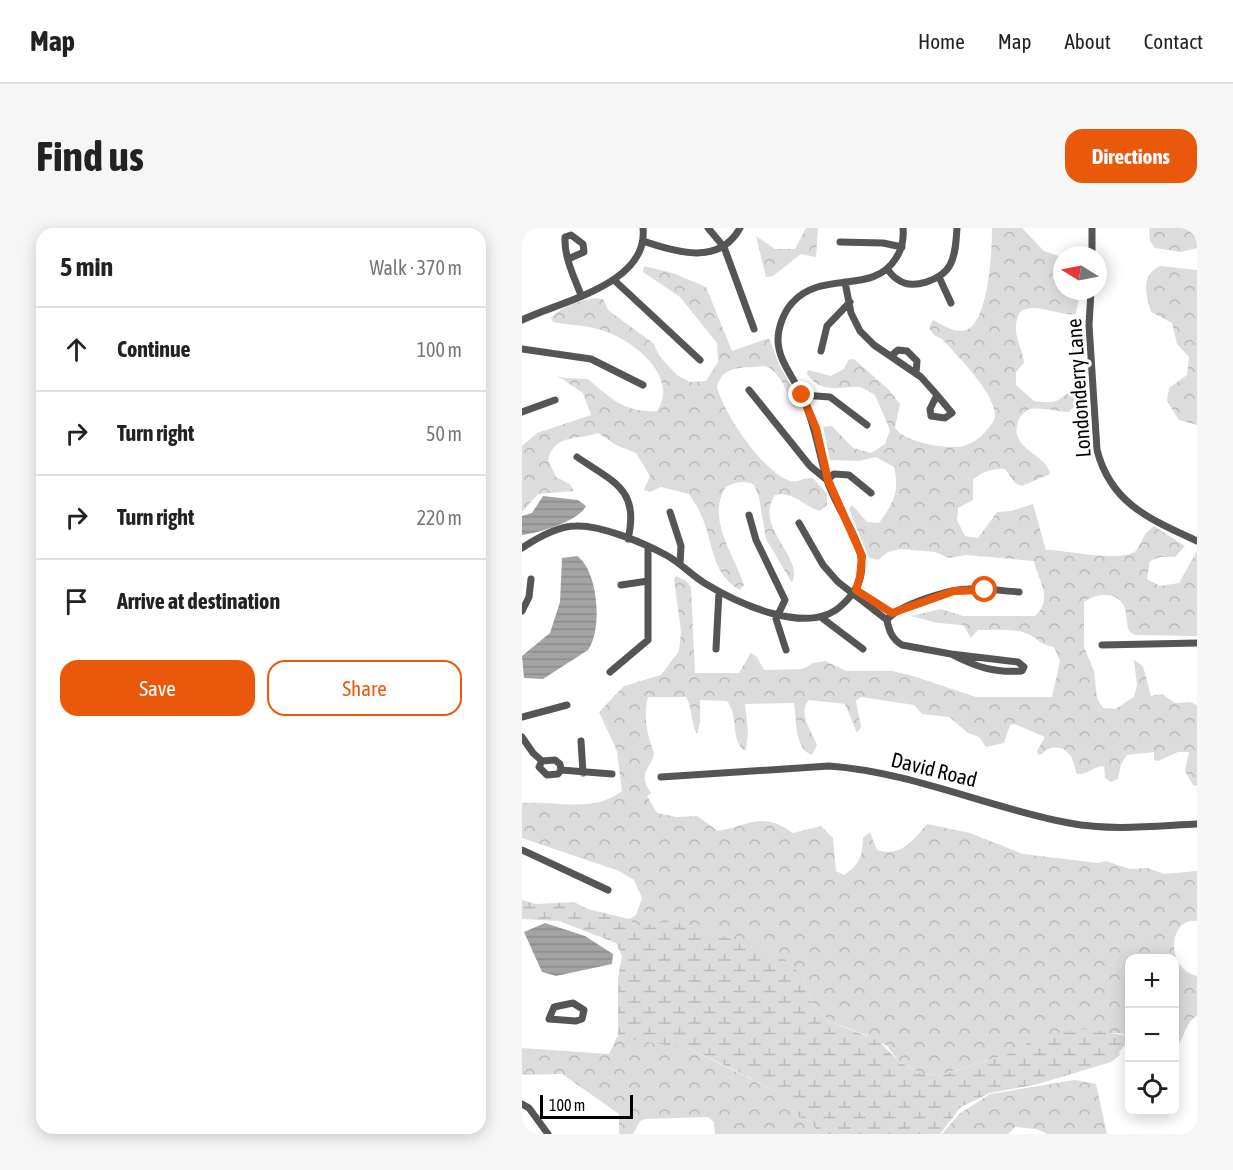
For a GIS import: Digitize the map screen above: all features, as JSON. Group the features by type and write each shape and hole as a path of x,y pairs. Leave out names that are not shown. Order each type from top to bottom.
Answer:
{"street":[{"path":"522,320 614,280 630,267 643,241 643,228"},
{"path":"708,228 724,247 754,329"},
{"path":"643,241 672,250 696,254 724,247 740,228"},
{"path":"522,548 561,528 574,525 628,539 648,547 680,564 719,592 750,606 799,618 822,618 840,608 854,592 860,577 862,556 828,480 816,428 780,353 778,341 783,317 788,308 806,290 824,283 872,278 887,269 902,248 903,228"},
{"path":"887,269 898,281 904,282 926,282 939,277 952,259 957,228"},
{"path":"1092,228 1092,246"},
{"path":"840,242 884,243 902,248"},
{"path":"568,259 581,295"},
{"path":"939,277 951,303"},
{"path":"614,280 700,360"},
{"path":"845,282 851,313 861,331 915,373 937,395"},
{"name":"Londonderry Lane","path":"1090,300 1089,326 1097,450 1102,469 1112,485 1140,513 1197,541"},
{"path":"821,351 827,326 850,302"},
{"path":"522,350 591,359 643,385"},
{"path":"891,356 898,350 907,351 917,360 915,373"},
{"path":"749,390 810,466 828,480"},
{"path":"802,395 830,397 867,425"},
{"path":"522,412 555,400"},
{"path":"577,457 617,484 629,498 632,509 628,539"},
{"path":"828,480 834,474 849,475 871,493"},
{"path":"670,512 681,546 680,564"},
{"path":"749,515 756,540 785,600 778,614 777,627 786,650"},
{"path":"799,523 823,566 854,592 889,616"},
{"path":"610,672 648,640 648,547"},
{"path":"522,611 529,597 531,579"},
{"path":"621,585 648,581"},
{"path":"889,616 954,591 966,589 1019,592"},
{"path":"716,649 719,592"},
{"path":"889,616 889,631 902,645 1018,662 1024,667 1022,671 996,672 973,666 951,654"},
{"path":"822,618 862,650"},
{"path":"1102,645 1197,643"},
{"path":"522,717 567,705"},
{"path":"522,737 542,761 555,760 560,764 561,770"},
{"path":"581,741 583,773"},
{"path":"542,761 539,767 547,775 558,774 561,770"},
{"name":"David Road","path":"661,777 829,766 851,768 969,795 1068,823 1117,827 1197,824"},
{"path":"561,770 612,774"},
{"path":"522,850 608,890"},
{"path":"573,1003 584,1011 576,1022 549,1019 554,1007 573,1003"},
{"path":"522,1104 529,1108 548,1134"}],"green space":[{"path":"806,228 818,228 816,257 801,254 773,276 766,277 756,236 775,249 795,249"},
{"path":"992,228 1022,228 1044,251 1053,254 1053,300 1078,300 1076,314 1033,308 1020,312 1016,333 1024,363 1016,372 1016,385 1034,401 1056,401 1069,392 1075,391 1079,392 1080,400 1069,412 1031,409 1020,417 1017,428 1022,444 1042,461 1050,474 1022,486 1015,483 1005,469 980,474 973,479 973,500 958,508 957,520 965,536 978,538 997,512 1011,511 1033,504 1046,550 1106,556 1118,556 1136,551 1146,533 1154,526 1185,546 1175,557 1160,557 1150,561 1147,579 1160,586 1179,583 1197,551 1197,636 1135,635 1129,631 1125,609 1121,601 1111,596 1100,595 1084,602 1084,647 1094,671 1097,698 1103,708 1115,709 1134,697 1137,685 1134,660 1143,666 1151,696 1162,694 1175,703 1190,702 1197,705 1197,786 1193,785 1185,771 1189,752 1178,752 1158,761 1154,760 1154,752 1127,755 1121,764 1118,779 1111,782 1105,778 1104,766 1083,774 1076,773 1072,759 1062,749 1051,748 1038,755 1037,751 1045,737 1014,724 1010,725 1004,743 986,747 979,737 968,733 949,717 922,714 914,705 861,697 856,701 861,727 857,733 845,704 809,700 804,711 817,745 812,755 806,752 799,740 794,703 745,704 748,731 746,750 742,749 737,738 732,712 727,701 700,700 700,723 697,734 686,697 648,697 646,712 648,732 654,753 646,771 645,780 651,793 647,796 657,813 677,817 697,816 718,831 764,821 782,826 793,833 821,826 833,838 836,871 844,875 857,863 861,855 863,838 870,832 877,850 893,852 906,846 927,824 970,833 1023,854 1098,863 1106,861 1130,869 1148,868 1164,874 1197,871 1197,921 1187,922 1180,927 1174,944 1175,954 1125,954 1125,1035 1043,1035 1011,1053 955,1071 938,1075 921,1074 898,1061 887,1046 829,1021 811,1002 802,976 724,937 635,926 629,919 636,915 642,898 634,880 619,871 522,838 522,803 587,804 611,798 622,791 617,751 599,712 624,686 661,675 679,651 681,632 674,579 676,576 686,581 691,587 695,673 739,673 751,653 757,657 764,670 803,669 813,663 825,661 847,671 892,671 913,676 976,697 1052,697 1060,661 1054,647 1028,634 1010,630 978,630 971,638 963,625 937,623 911,616 941,609 963,616 1035,616 1041,609 1044,596 1034,561 966,555 949,558 935,552 900,549 888,552 878,560 869,558 849,509 852,505 867,522 879,523 888,510 896,490 894,467 876,457 859,461 830,460 823,427 832,426 853,448 871,453 885,444 890,430 875,395 860,387 824,387 807,374 808,370 831,376 844,369 848,360 854,359 888,389 900,404 895,427 906,437 926,444 948,447 964,446 979,438 994,419 993,405 974,374 929,328 933,320 959,331 972,327 984,303"},
{"path":"1149,228 1197,228 1197,248 1181,252 1155,248 1150,241"},
{"path":"644,266 673,273 706,287 732,351 769,338 779,364 802,406 793,406 780,379 773,370 766,366 731,370 719,380 717,387 727,412 746,441 768,467 790,481 813,478 827,494 827,505 820,511 782,494 775,495 770,507 770,519 774,530 792,563 794,573 792,583 766,539 759,497 754,485 747,482 733,484 726,487 720,499 720,524 744,585 740,590 730,583 718,566 705,525 689,494 661,487 650,492 644,490 650,476 636,453 616,445 598,433 567,439 551,451 548,460 556,477 570,484 574,491 538,494 522,512 522,446 537,433 591,415 583,393 556,375 563,378 588,379 611,398 636,410 657,411 663,397 662,384 657,371 637,349 624,340 598,329 553,322 551,318 556,314 582,301 603,299 608,310 653,343 660,357 677,375 690,382 706,381 718,362 717,343 680,297 643,272"},
{"path":"1160,266 1197,270 1197,425 1179,420 1167,401 1169,388 1187,375 1189,357 1177,344 1172,323 1151,312 1146,292 1147,280 1149,275"},
{"path":"522,900 536,904 574,902 588,909 629,919 635,926 668,922 692,925 782,957 802,976 811,1002 829,1021 879,1041 898,1061 921,1074 938,1075 1011,1053 1042,1035 1086,1029 1125,1035 1125,1046 1119,1052 1120,1055 1111,1062 1038,1084 990,1093 961,1107 940,1134 819,1134 811,1122 797,1116 779,1093 728,1067 688,1048 618,1038 618,978 622,956 616,943 559,921 522,919"},
{"path":"1179,964 1197,976 1197,1016 1187,1026 1179,1043"},
{"path":"617,1037 684,1046 779,1093 797,1116 811,1122 819,1134 715,1134 714,1122 708,1117 646,1119 640,1121 633,1134 619,1134 619,1114 562,1074 522,1075 522,1048 609,1054"},
{"path":"1075,1080 1096,1084 1107,1134 1048,1134 1036,1129 1015,1127 1008,1134 942,1134 959,1114 990,1094"}],"shaded area":[{"path":"543,496 578,500 586,506 575,517 567,521 548,529 522,535 522,516 532,513"},
{"path":"577,556 584,563 594,586 597,615 593,641 588,650 543,679 524,678 522,656 550,633 560,602 562,558"},
{"path":"545,923 585,936 613,954 612,964 556,976 542,972 524,932"}],"route":[{"path":"802,395 816,428 828,480 862,556 856,590 892,613 954,591 985,590"}]}
